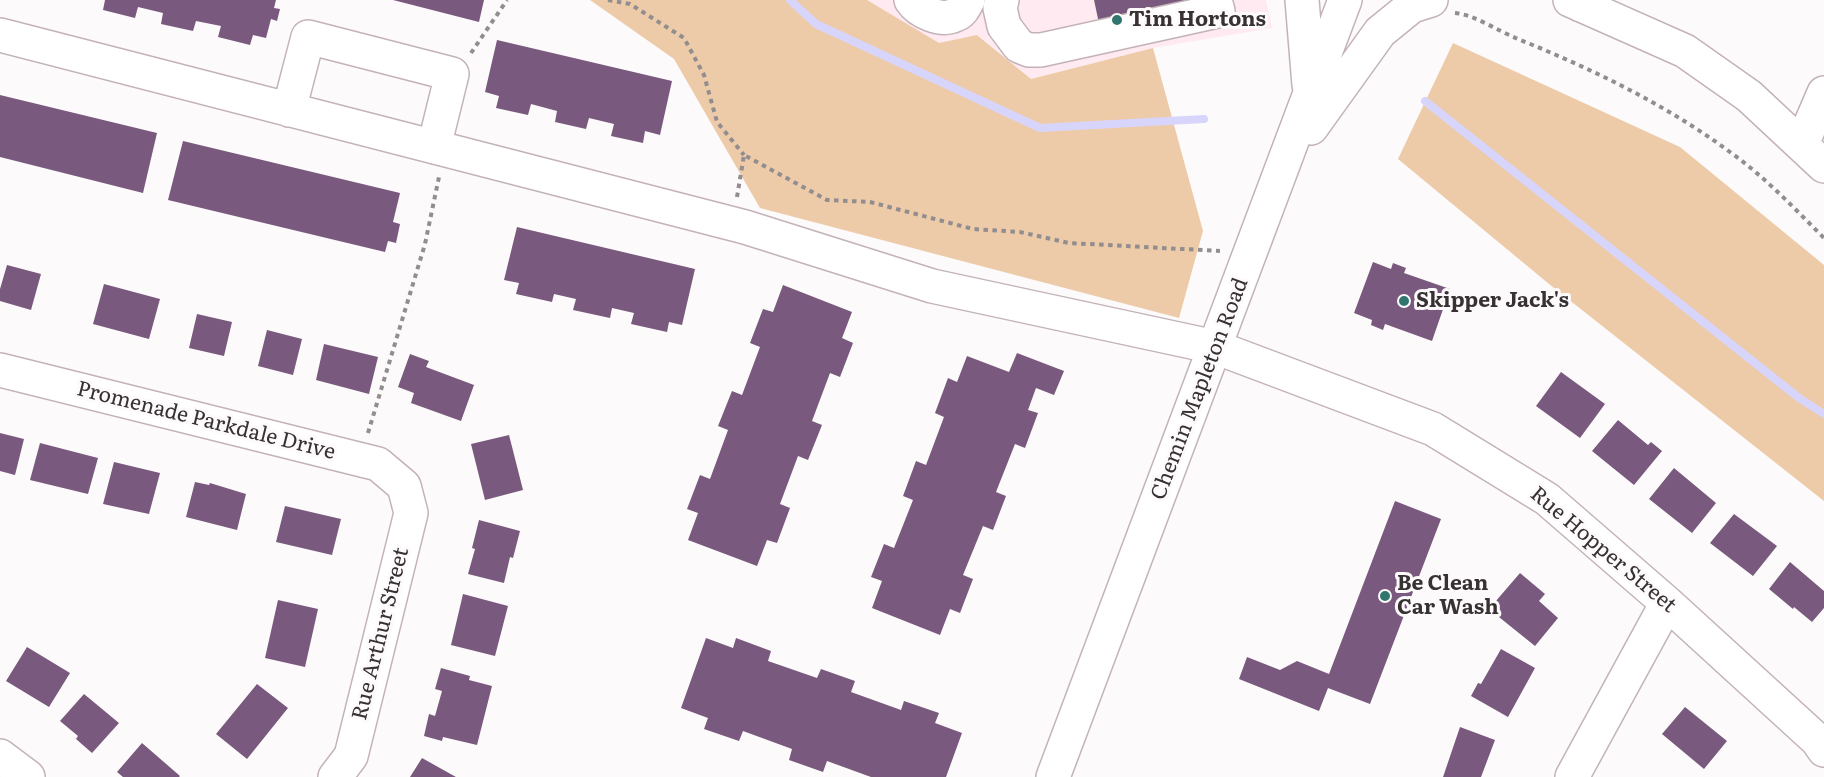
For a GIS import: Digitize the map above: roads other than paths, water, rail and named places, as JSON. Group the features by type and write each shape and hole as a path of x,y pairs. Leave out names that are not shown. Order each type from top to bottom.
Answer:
{"street":[{"path":"910,0 921,10 936,16 947,17 956,15 968,0"},
{"path":"1002,0 1000,8 1004,26 1019,46 1029,50 1041,50 1217,6"},
{"path":"1302,0 1310,96"},
{"name":"Chemin Mapleton Road","path":"1053,777 1345,0"},
{"path":"1575,2 1685,51 1749,96 1813,155"},
{"path":"1282,169 1380,32 1412,6 1438,6"},
{"name":"Rue Hopper Street","path":"0,35 733,224 932,286 1215,347 1433,429 1547,499 1667,603 1817,740 1824,750"},
{"path":"289,110 308,37 452,74 440,149"},
{"path":"1813,155 1824,93"},
{"name":"Promenade Parkdale Drive","path":"0,370 378,464 404,486"},
{"name":"Rue Arthur Street","path":"335,777 351,756 411,513 404,486"},
{"path":"1572,777 1667,603"},
{"path":"0,756 28,777"}],"waterway":[{"path":"790,0 816,24 1040,128 1204,119"},
{"path":"1425,101 1799,398 1824,414"}],"place":[{"name":"Tim Hortons","path":"1117,20"},
{"name":"Skipper Jack's","path":"1404,301"},
{"name":"Be Clean Car Wash","path":"1385,596"}]}
